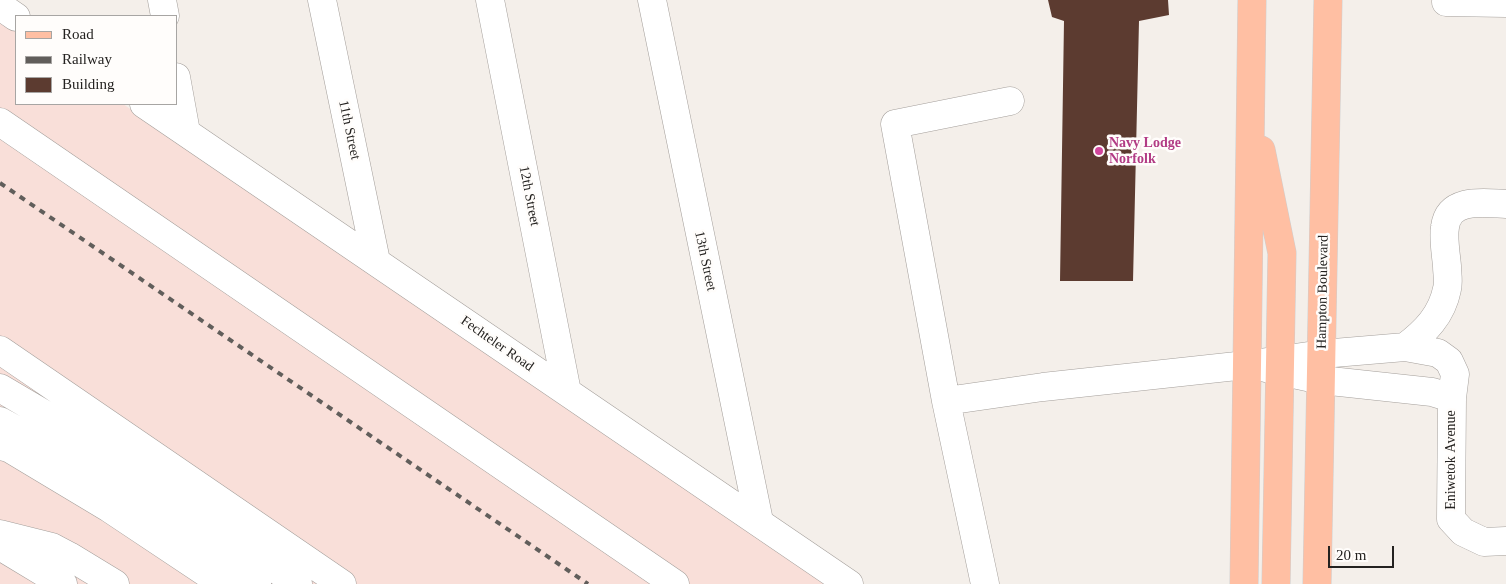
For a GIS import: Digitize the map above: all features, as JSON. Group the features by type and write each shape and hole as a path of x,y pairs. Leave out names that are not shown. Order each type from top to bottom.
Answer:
{"main road":[{"path":"1244,584 1252,0"},
{"name":"Hampton Boulevard","path":"1317,584 1328,0"},
{"path":"1251,103 1282,253 1276,584"}],"street":[{"path":"162,0 165,15"},
{"name":"11th Street","path":"322,0 376,261"},
{"name":"12th Street","path":"490,0 567,392"},
{"name":"13th Street","path":"652,0 759,521"},
{"path":"1446,2 1506,3"},
{"path":"0,6 15,16"},
{"path":"178,89 186,132"},
{"path":"985,584 946,401 894,124 1010,101"},
{"name":"Fechteler Road","path":"146,105 849,584"},
{"path":"0,122 675,584"},
{"path":"1404,347 1424,332 1440,310 1448,288 1445,227 1450,214 1460,206 1472,203 1506,204"},
{"name":"Eniwetok Avenue","path":"1321,367 1404,347 1438,353 1449,361 1455,374 1452,398 1452,519 1463,532 1484,542 1506,541"},
{"path":"0,350 342,584"},
{"path":"946,401 1043,387 1246,365 1321,367 1452,398"},
{"path":"0,388 56,421 298,584"},
{"path":"0,421 89,470 257,584"},
{"path":"3,446 109,508 223,584"},
{"path":"0,534 52,547 115,584"},
{"path":"0,546 63,584"},
{"path":"0,562 37,584"}],"shaded area":[{"path":"0,20 15,30 15,105 124,105 828,584 0,584"}],"building":[{"name":"Navy Lodge Norfolk","path":"1048,0 1168,0 1169,15 1139,21 1133,281 1060,281 1064,21 1052,17"}],"railway":[{"path":"0,183 588,584"}],"place":[{"name":"Navy Lodge Norfolk","path":"1099,151"}]}
